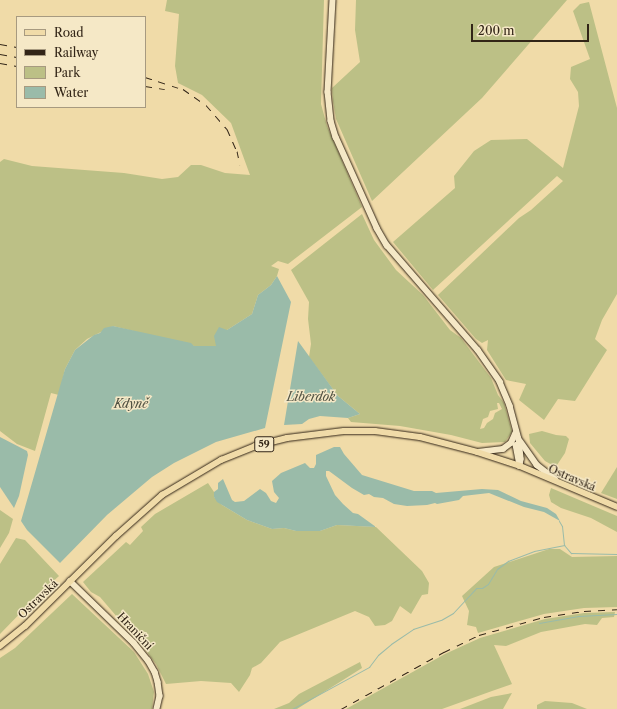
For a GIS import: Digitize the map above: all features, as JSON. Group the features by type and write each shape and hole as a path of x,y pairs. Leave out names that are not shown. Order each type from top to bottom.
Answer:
{"main road":[{"name":"59","path":"70,581 116,536 162,495 202,470 255,446 302,436 344,431 375,431 420,437 477,452 520,466"},
{"name":"Ostravská","path":"520,466 617,507"},
{"name":"Ostravská","path":"0,646 25,626 70,581"}],"street":[{"path":"333,0 328,92 331,121 336,137 383,238 402,263 486,360 505,393 517,434 517,458 520,466"},
{"path":"477,452 503,449 511,443 517,434"},
{"path":"517,434 537,465 569,487"},
{"name":"Hraniční","path":"70,581 134,643 148,660 155,672 158,682 160,696 158,709"}],"green space":[{"path":"167,0 324,0 321,104 327,126 362,207 288,264 278,261 271,266 279,269 277,276 271,285 258,295 252,314 227,330 216,346 194,346 113,326 87,339 75,350 65,369 59,395 51,393 35,451 17,444 0,431 0,162 4,159 32,166 124,173 162,179 178,177 191,165 201,165 225,173 250,175 231,123 202,95 178,83 175,66 179,14 165,11"},
{"path":"356,0 567,0 482,98 372,201 336,119 333,101 332,88 360,62 355,30"},
{"path":"589,2 617,108 617,294 602,320 595,339 607,350 575,401 558,399 544,420 519,400 526,384 506,380 487,350 488,340 482,343 476,339 438,295 519,218 531,210 563,181 557,176 433,290 393,242 455,188 454,176 474,151 491,140 527,139 563,168 579,106 578,92 570,79 571,67 590,59 573,11 580,4"},
{"path":"362,214 374,240 396,270 423,295 450,330 461,338 491,378 498,395 504,403 512,432 505,442 482,443 451,435 400,426 351,422 348,418 360,414 338,396 309,357 311,344 308,319 309,302 291,270","holes":["497,403 499,403 502,409 495,413 493,419 487,423 484,428 480,429 483,419 488,417 490,411 498,409"]},
{"path":"542,431 566,436 569,439 565,453 557,465 554,466 545,461 530,443 529,434"},
{"path":"617,467 617,499 601,493"},
{"path":"208,483 214,492 214,497 222,505 247,520 272,529 284,528 296,531 320,531 337,525 376,527 422,571 429,583 428,594 422,595 411,614 400,606 392,621 385,625 375,626 369,617 355,611 280,642 261,663 252,668 250,675 239,692 231,683 201,681 166,684 156,664 147,652 100,597 91,592 83,582 126,542 130,545 143,531 141,527 155,514"},
{"path":"551,488 617,516 617,532 591,518 561,508 551,502 549,495"},
{"path":"0,510 13,519 9,533 0,548"},
{"path":"16,538 25,540 59,576 0,634 0,564"},
{"path":"549,549 560,549 572,557 617,556 617,607 584,608 544,614 478,633 476,627 467,625 469,611 462,596 494,567"},
{"path":"72,594 134,652 148,674 154,692 152,709 0,709 0,658 15,648"},
{"path":"615,612 614,617 602,618 597,625 585,624 541,632 506,646 494,645 512,684 442,709 346,709 445,654 480,638 545,619 584,613"},
{"path":"360,662 362,668 297,709 274,709 289,703 299,694"},
{"path":"512,693 503,709 460,709 491,697"},
{"path":"545,701 572,703 587,709 537,709 537,705"}],"water":[{"name":"Kdyně","path":"277,276 291,302 265,428 216,442 174,463 152,477 107,515 60,563 27,530 21,521 65,369 75,350 94,335 100,333 104,328 113,326 191,343 194,346 216,346 214,336 219,327 227,330 252,314 258,295 271,285"},
{"name":"Liberďok","path":"298,341 338,396 360,414 348,418 320,416 309,419 302,424 284,425"},
{"path":"0,437 27,451 28,455 19,496 14,508 0,487"},
{"path":"334,447 340,447 362,475 414,491 432,491 436,493 482,489 498,490 521,501 547,508 556,514 560,521 544,512 524,507 489,493 463,496 459,500 437,504 407,506 394,504 383,498 374,497 369,494 364,495 329,471 326,471 326,476 335,495 353,513 358,514 376,527 337,525 320,531 296,531 284,528 272,529 247,520 217,502 214,497 214,492 218,489 218,483 223,479 232,500 235,502 244,501 260,489 266,493 271,501 276,503 279,498 274,492 272,481 281,473 305,463 310,468 314,468 316,464 316,455"}],"waterway":[{"path":"559,521 562,526 564,545 571,553 617,554"},
{"path":"292,709 369,667 378,655 413,629 441,620 453,613 476,588 482,588 488,584 497,569 508,561 534,551 564,545"},
{"path":"539,623 578,616 617,614"}],"railway":[{"path":"0,44 16,47"},
{"path":"0,54 16,57"},
{"path":"0,63 16,66"},
{"path":"146,77 183,89 206,105 227,129 237,151 240,165"},
{"path":"146,86 165,89"},
{"path":"341,709 444,652 479,635 544,617 584,611 617,609"}]}
